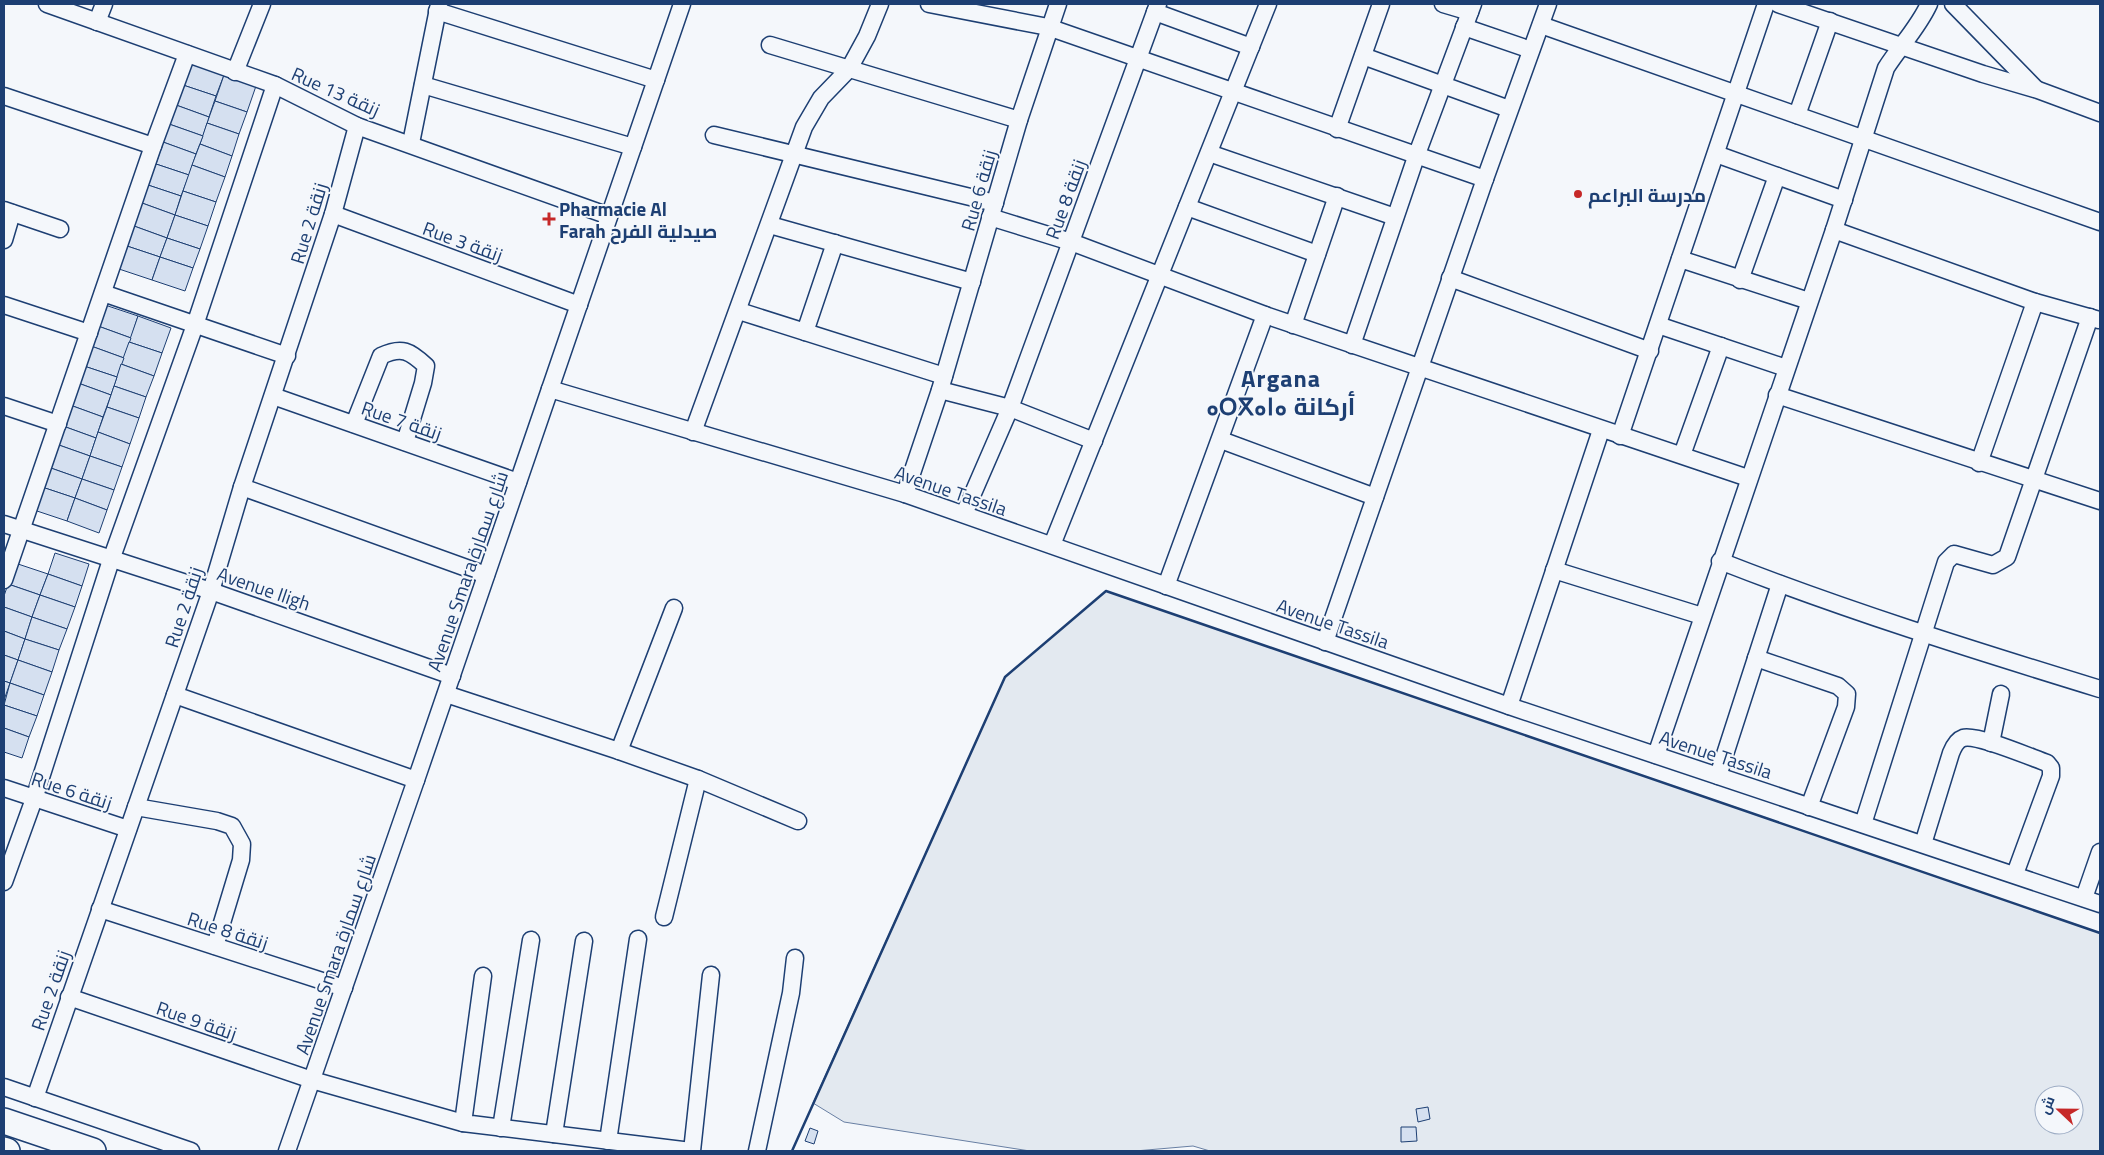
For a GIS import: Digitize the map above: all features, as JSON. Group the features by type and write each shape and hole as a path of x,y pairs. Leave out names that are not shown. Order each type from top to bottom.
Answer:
{"main road":[{"path":"4,1121 93,1151"}],"street":[{"name":"Rue 13 زنقة","path":"47,4 275,86 357,126 609,216"},
{"path":"97,22 104,4"},
{"path":"235,72 262,4"},
{"name":"Avenue Smara شارع سمارة","path":"286,1151 446,694 682,4"},
{"path":"693,432 739,311 804,127 821,98 849,69 867,36 880,4"},
{"path":"929,4 1048,27 1485,179"},
{"name":"Rue 6 زنقة","path":"905,494 942,383 1048,27 1058,4"},
{"path":"1052,545 1268,4"},
{"path":"1337,128 1381,4"},
{"path":"1442,4 1469,14 1531,50"},
{"path":"1325,642 1509,109 1548,4"},
{"path":"1620,436 1766,4"},
{"path":"1778,4 1900,46 2038,90 2100,113"},
{"path":"1656,756 1748,478 1834,230 1886,68 1900,46 1916,28 1929,4"},
{"path":"1953,4 2038,90"},
{"path":"411,144 438,7 656,80"},
{"path":"1156,8 1251,46"},
{"name":"Rue 8 زنقة","path":"964,514 1010,408 1156,8"},
{"path":"1352,345 1417,154 1469,14"},
{"path":"1798,115 1830,21"},
{"path":"1541,25 1864,137 2100,222"},
{"path":"770,44 1019,120"},
{"path":"4,580 153,146 187,54"},
{"path":"1363,56 1509,109"},
{"path":"423,85 633,147"},
{"path":"4,882 34,798 111,560 195,325 275,86"},
{"path":"4,96 153,146"},
{"name":"Rue 2 زنقة","path":"35,1098 211,591 242,487 334,214 357,126"},
{"path":"714,135 796,154 993,210 1265,316 1748,478"},
{"path":"1208,153 1396,217"},
{"path":"1716,154 1844,200"},
{"path":"1740,280 1776,176"},
{"path":"1293,325 1336,196"},
{"path":"1187,207 1317,254"},
{"path":"4,240 8,212 60,229"},
{"name":"Rue 3 زنقة","path":"334,214 579,305"},
{"path":"770,225 972,282"},
{"path":"1834,230 2035,302 2095,318 2033,480 2010,552 2003,562 1994,565 1956,554 1948,558 1863,824"},
{"path":"805,332 835,243"},
{"path":"1680,259 1809,301"},
{"path":"1450,278 1650,351"},
{"path":"103,293 286,356"},
{"path":"1980,463 2035,302"},
{"path":"4,306 89,333"},
{"path":"739,311 805,332 1094,441"},
{"path":"1166,586 1265,316"},
{"path":"1658,325 1786,368"},
{"path":"1682,456 1721,346"},
{"path":"354,424 381,356 395,349 412,354 426,366 423,383 405,442"},
{"name":"Avenue Tassila","path":"550,389 905,494 1325,642 1412,670 1509,706 2100,904"},
{"path":"1777,395 2100,501"},
{"name":"Rue 7 زنقة","path":"273,396 518,482"},
{"path":"4,406 58,424"},
{"path":"1509,706 1601,430"},
{"path":"1221,440 1375,497"},
{"path":"242,487 486,575"},
{"name":"Avenue Iligh","path":"4,524 211,591 452,676"},
{"path":"1720,562 1924,633 2100,689"},
{"path":"1554,570 1702,616"},
{"path":"1718,776 1780,584"},
{"path":"619,750 674,608"},
{"path":"1756,658 1842,688 1847,694 1846,707 1809,806"},
{"path":"446,694 619,750 798,821"},
{"path":"1991,743 2001,694"},
{"path":"175,695 416,780"},
{"path":"1923,844 1955,745 1960,740 1968,738 1991,743 2047,763 2051,768 2051,776 2015,874"},
{"path":"664,917 698,780"},
{"name":"Rue 6 زنقة","path":"4,788 128,829"},
{"path":"136,807 217,821 232,826 242,844 241,860 214,946"},
{"path":"2084,898 2100,852"},
{"name":"Rue 8 زنقة","path":"100,909 344,988"},
{"path":"608,1141 638,939"},
{"path":"501,1128 531,940"},
{"path":"554,1134 584,941"},
{"path":"757,1151 790,992 795,958"},
{"path":"692,1151 712,975"},
{"path":"463,1123 483,976"},
{"name":"Rue 9 زنقة","path":"69,998 312,1080 463,1123 692,1151"},
{"path":"4,1087 192,1151"}],"shaded area":[{"path":"1106,591 2100,933 2100,1151 1210,1151 1193,1146 1135,1151 1030,1151 844,1122 813,1103 1005,677"}],"building":[{"path":"191,64 224,75 216,96 183,85"},
{"path":"224,75 256,86 247,112 215,101"},
{"path":"183,85 216,96 209,117 176,105"},
{"path":"215,101 247,112 239,134 207,123"},
{"path":"176,105 209,117 203,136 169,124"},
{"path":"207,123 239,134 232,156 200,144"},
{"path":"169,124 203,136 196,154 163,142"},
{"path":"163,142 196,154 189,175 156,164"},
{"path":"200,144 232,156 225,177 192,165"},
{"path":"156,164 189,175 181,196 148,185"},
{"path":"192,165 225,177 216,202 183,191"},
{"path":"148,185 181,196 175,215 142,203"},
{"path":"183,191 216,202 208,226 175,215"},
{"path":"142,203 175,215 167,238 134,226"},
{"path":"175,215 208,226 200,249 167,238"},
{"path":"134,226 167,238 160,257 127,246"},
{"path":"167,238 200,249 193,268 160,257"},
{"path":"127,246 160,257 152,280 119,269"},
{"path":"160,257 193,268 185,291 152,280"},
{"path":"105,305 138,316 131,338 98,326"},
{"path":"138,316 171,328 162,353 129,342"},
{"path":"98,326 131,338 124,358 91,346"},
{"path":"129,342 162,353 154,376 121,364"},
{"path":"91,346 124,358 117,377 84,366"},
{"path":"121,364 154,376 146,397 114,386"},
{"path":"84,366 117,377 111,395 78,383"},
{"path":"78,383 111,395 103,417 70,405"},
{"path":"114,386 146,397 139,418 107,407"},
{"path":"70,405 103,417 96,438 63,426"},
{"path":"107,407 139,418 130,444 98,432"},
{"path":"63,426 96,438 90,456 56,444"},
{"path":"98,432 130,444 122,467 90,456"},
{"path":"56,444 90,456 82,479 48,467"},
{"path":"90,456 122,467 114,490 82,479"},
{"path":"48,467 82,479 75,498 42,487"},
{"path":"82,479 114,490 107,510 75,498"},
{"path":"42,487 75,498 67,521 34,510"},
{"path":"75,498 107,510 99,533 67,521"},
{"path":"55,553 89,564 82,586 48,574"},
{"path":"15,563 48,574 40,595 8,584"},
{"path":"48,574 82,586 75,607 40,595"},
{"path":"8,584 40,595 32,617 4,607 4,596"},
{"path":"40,595 75,607 67,629 32,617"},
{"path":"4,607 32,617 25,639 4,631"},
{"path":"32,617 67,629 59,650 25,639"},
{"path":"4,631 25,639 18,660 4,655"},
{"path":"25,639 59,650 52,672 18,660"},
{"path":"4,655 18,660 10,683 4,681"},
{"path":"18,660 52,672 44,695 10,683"},
{"path":"4,681 10,683 4,700"},
{"path":"10,683 44,695 37,716 4,705"},
{"path":"4,705 37,716 29,737 4,728"},
{"path":"4,728 29,737 22,758 4,752"},
{"path":"1428,1107 1430,1119 1418,1122 1416,1109"},
{"path":"1401,1127 1416,1127 1417,1141 1401,1142"},
{"path":"810,1128 818,1131 814,1144 805,1141"}],"wall":[{"path":"792,1151 1005,677 1106,591 2100,933"}],"place":[{"name":"مدرسة البراعم","path":"1578,194"},
{"name":"Pharmacie Al Farah صيدلية الفرح","path":"549,219"}],"district":[{"name":"Argana ⴰⵔⴳⴰⵏⴰ أركانة","path":"1281,392"}]}
